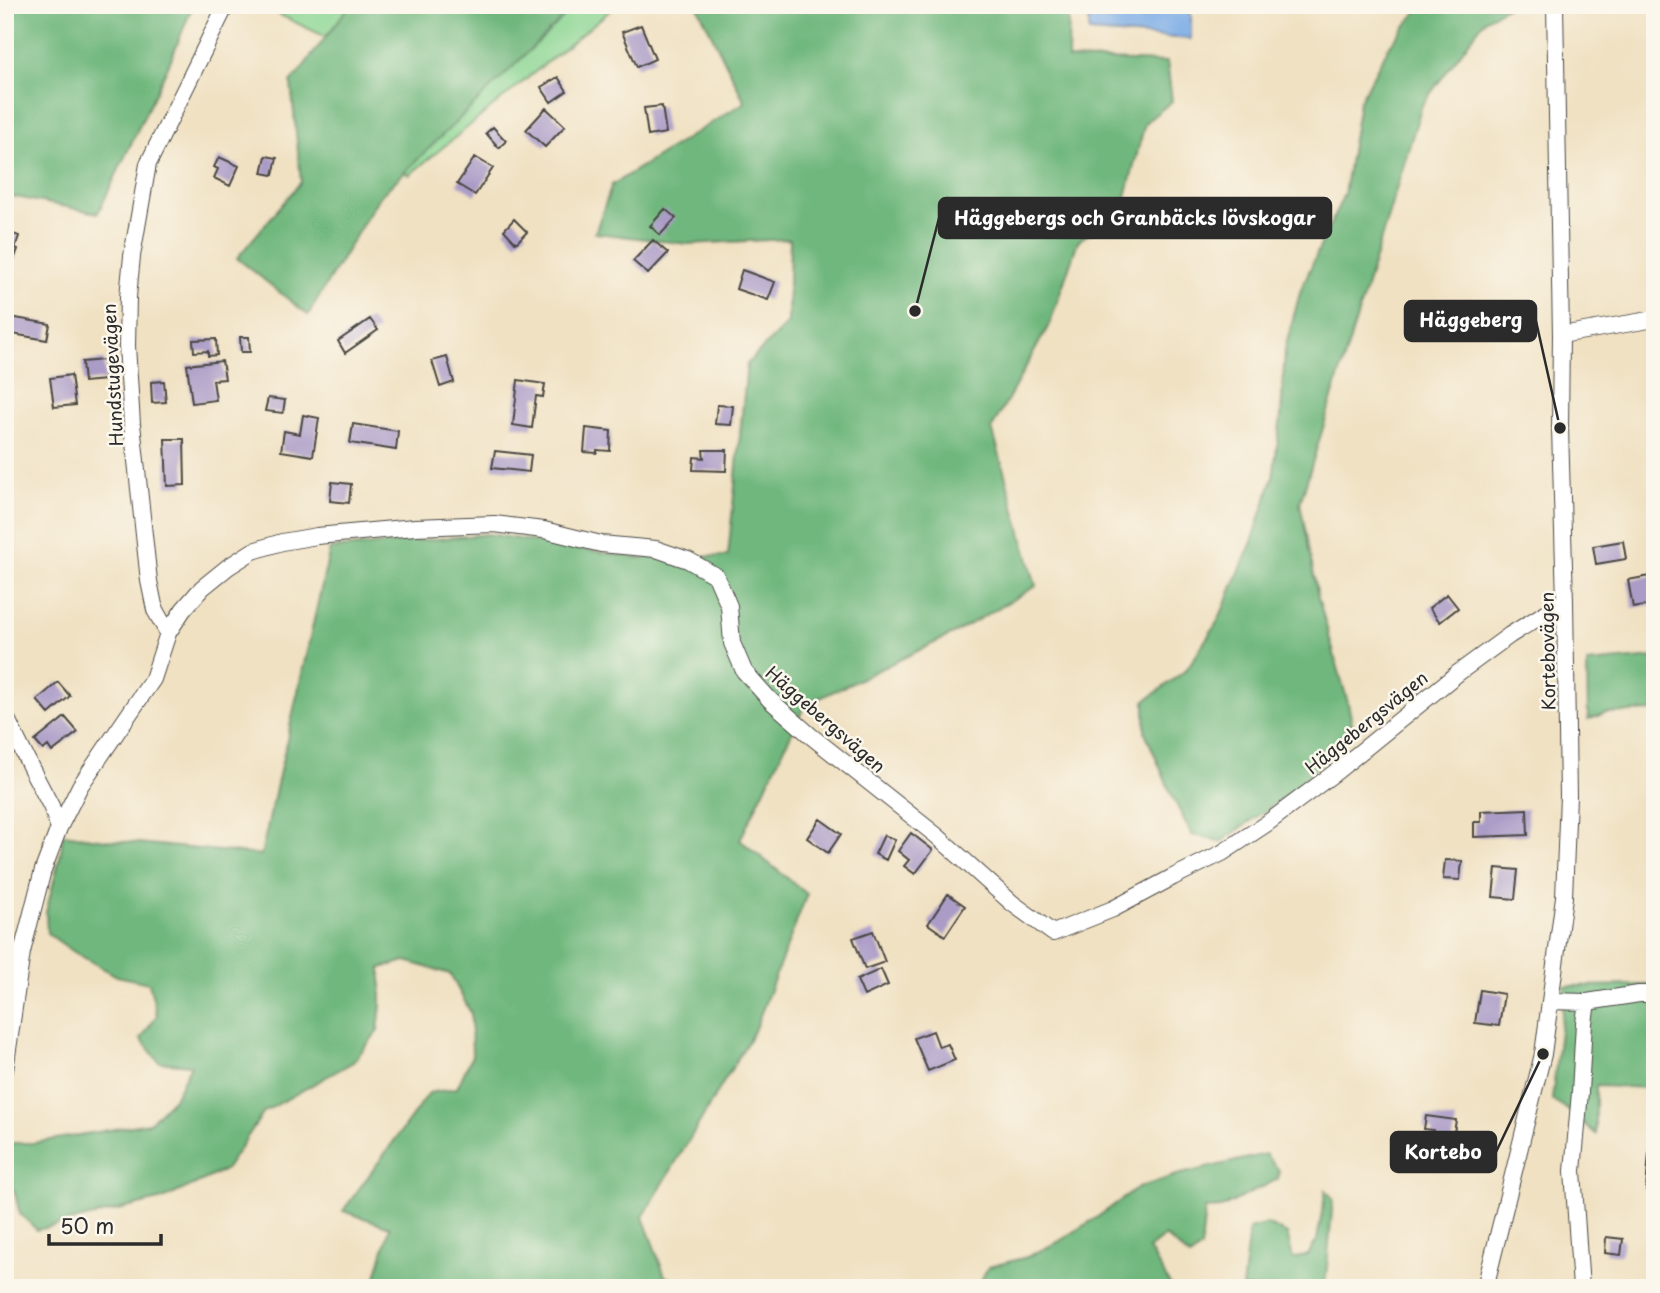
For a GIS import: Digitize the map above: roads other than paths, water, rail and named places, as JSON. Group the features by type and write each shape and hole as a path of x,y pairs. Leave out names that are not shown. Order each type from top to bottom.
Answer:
{"street":[{"name":"Hundstugevägen","path":"168,633 155,610 149,581 131,415 127,346 128,297 132,256 148,164 226,5"},
{"name":"Kortebovägen","path":"1485,1288 1543,1054 1564,897 1567,821 1565,601 1555,5"},
{"path":"1561,335 1655,319"},
{"name":"Häggebergsvägen","path":"5,1070 22,952 43,870 59,828 80,786 153,679 168,633 183,610 228,567 253,551 282,542 317,536 428,526 494,524 544,530 601,544 656,549 688,560 716,576 729,606 732,643 744,671 770,700 937,836 1012,903 1053,933 1113,909 1222,853 1337,771 1458,673 1510,635 1565,601"},
{"path":"5,715 51,806 59,828"},
{"path":"1550,1001 1587,1002 1655,994"},
{"path":"1581,1288 1573,1171 1587,1002"}],"water":[{"path":"1089,5 1191,5 1191,39 1089,32"}],"place":[{"name":"Häggebergs och Granbäcks lövskogar","path":"915,311"},
{"name":"Häggeberg","path":"1560,428"},
{"name":"Kortebo","path":"1543,1054"}]}
